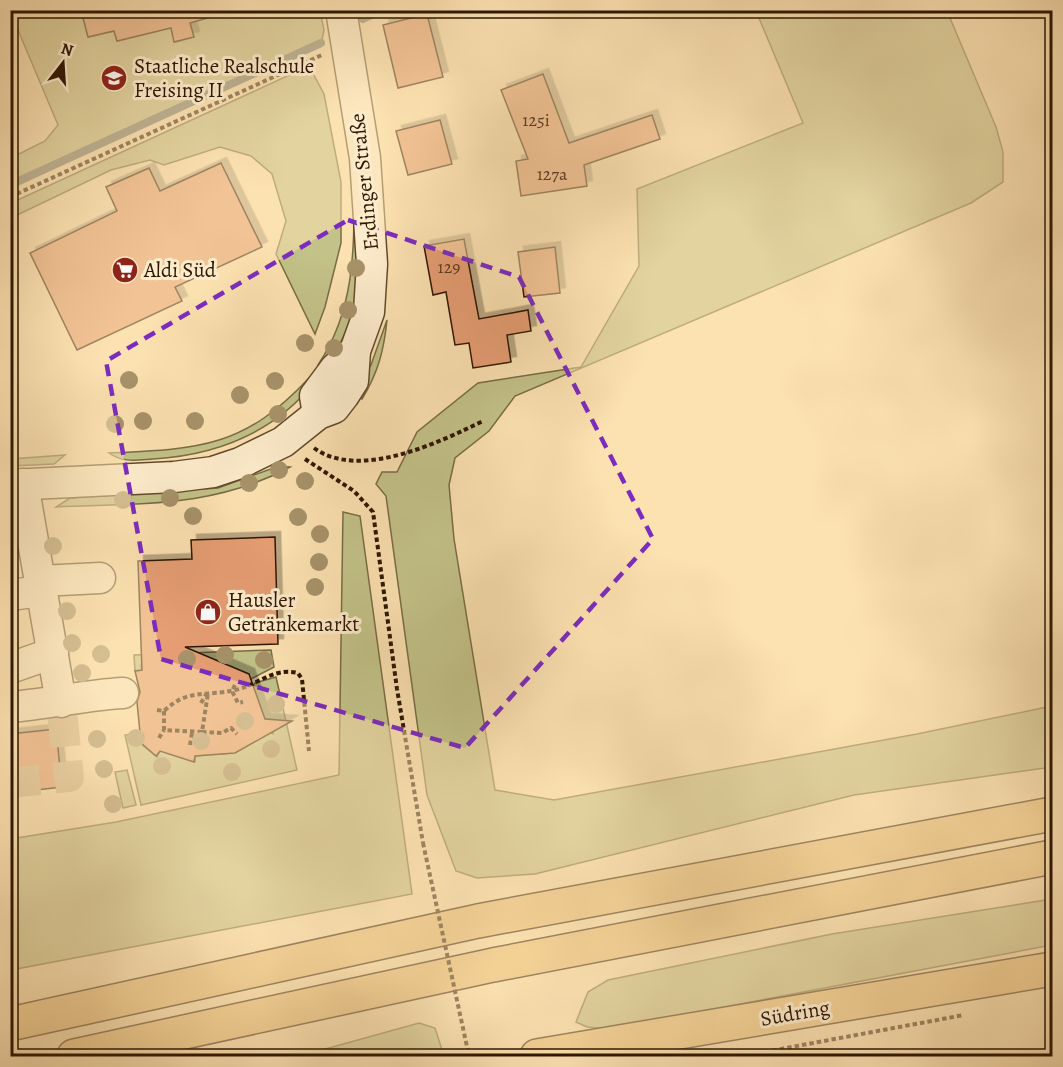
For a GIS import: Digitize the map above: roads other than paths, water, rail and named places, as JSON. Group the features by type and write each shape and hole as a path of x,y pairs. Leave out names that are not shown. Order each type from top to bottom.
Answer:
{"main road":[{"path":"10,1024 478,921 1053,814"},
{"path":"74,1056 493,965 1053,857"},
{"name":"Südring","path":"537,1056 1053,969"}],"street":[{"name":"Erdinger Straße","path":"17,484 174,477 213,472 240,463 289,438 318,414 315,396 334,369 354,351 363,334 371,298 372,238 365,158 341,10"},
{"path":"17,484 41,586 61,702"},
{"path":"10,595 41,586 100,578"},
{"path":"10,668 53,653"},
{"path":"10,707 61,702 94,694 123,693"}],"waterway":[{"path":"363,19 382,10"},
{"path":"10,185 321,43"}],"tunnel":[{"path":"10,783 69,777 61,702"}],"place":[{"name":"Staatliche Realschule Freising II","path":"114,78"},
{"name":"Aldi Süd","path":"125,270"},
{"name":"Hausler Getränkemarkt","path":"208,612"}]}
